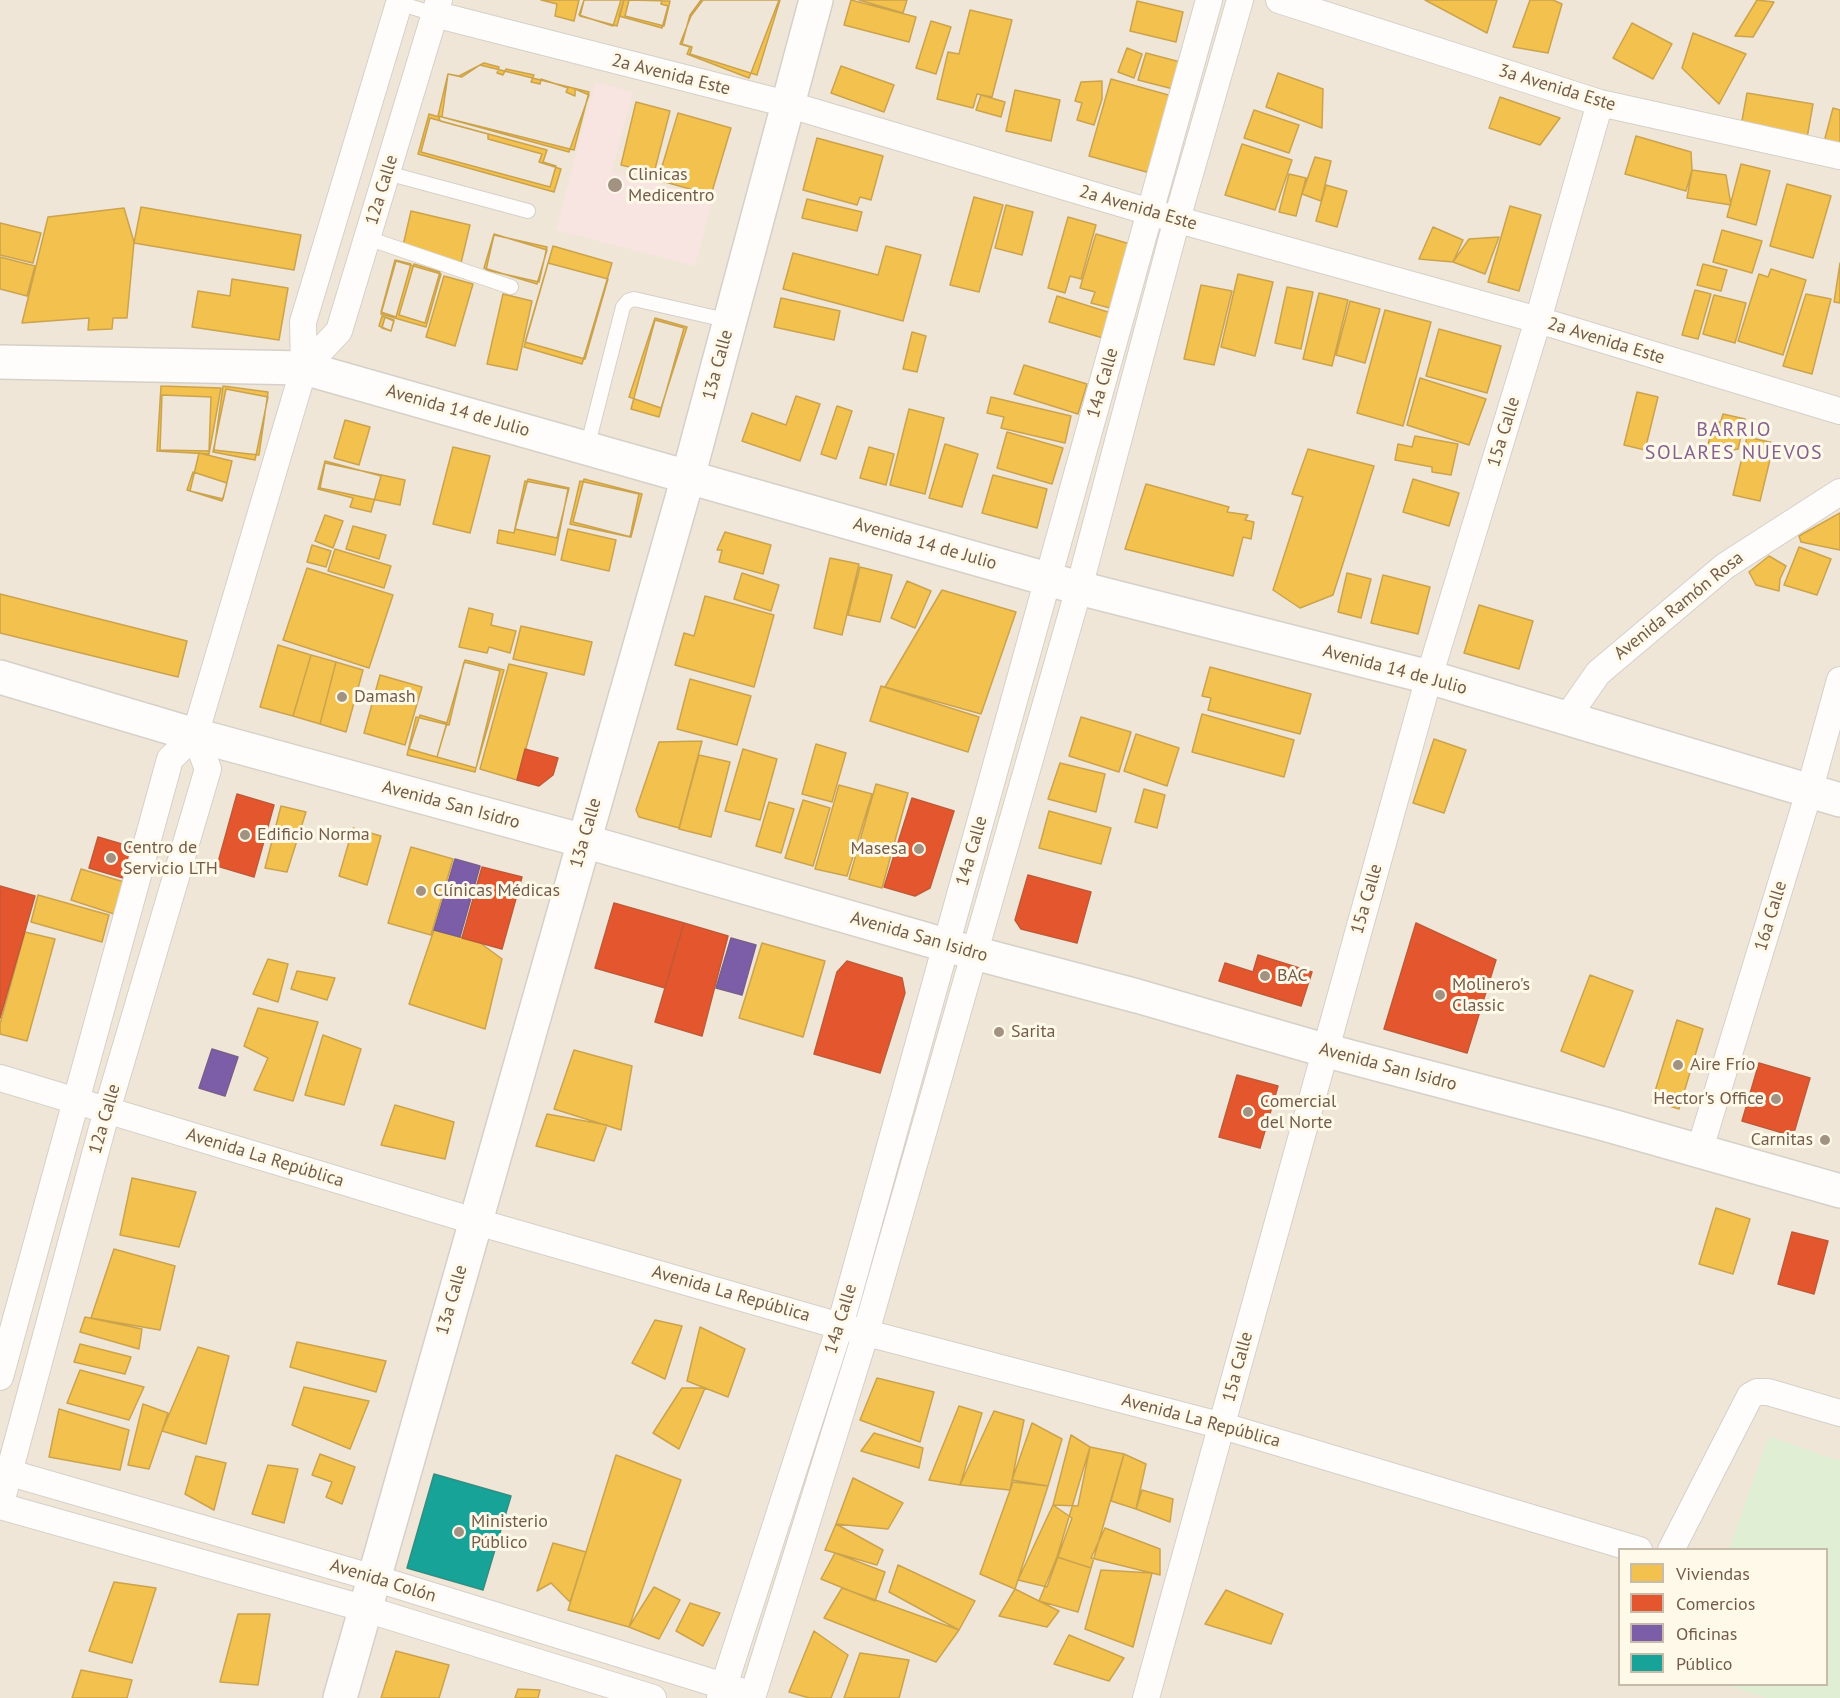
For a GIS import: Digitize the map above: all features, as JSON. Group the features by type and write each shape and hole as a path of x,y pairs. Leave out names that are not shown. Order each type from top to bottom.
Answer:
{"street":[{"name":"13a Calle","path":"340,1698 474,1221 688,477 816,0"},
{"name":"14a Calle","path":"756,1697 866,1332 1048,578 1209,0"},
{"name":"14a Calle","path":"722,1692 960,949 1079,588 1177,219 1240,0"},
{"name":"3a Avenida Este","path":"1279,0 1600,103 1840,156"},
{"name":"12a Calle","path":"0,1377 170,759 195,735 304,368 303,322 396,1"},
{"name":"2a Avenida Este","path":"437,7 787,104 1150,212 1538,321 1840,411"},
{"name":"12a Calle","path":"304,368 339,331 437,7"},
{"name":"15a Calle","path":"1146,1698 1429,677 1538,321 1600,103"},
{"name":"Avenida 14 de Julio","path":"0,362 304,368 1079,588 1429,677 1840,800"},
{"name":"Avenida Ramón Rosa","path":"1566,719 1598,673 1725,566 1840,492"},
{"name":"Avenida San Isidro","path":"0,677 195,735 584,841 960,949 1137,996 1324,1050 1601,1122 1840,1191"},
{"name":"16a Calle","path":"1699,1152 1809,792 1840,680"},
{"name":"12a Calle","path":"0,1506 5,1471 107,1110 208,769 195,735"},
{"name":"Avenida La República","path":"0,1078 474,1221 840,1326 1223,1426 1632,1548"},
{"path":"1672,1548 1750,1396 1757,1392 1768,1392 1840,1413"},
{"name":"Avenida Colón","path":"5,1471 375,1578 722,1692 756,1697"},
{"name":"Avenida Colón","path":"0,1506 366,1609 653,1698"}],"lane":[{"path":"396,1 437,7"},
{"path":"387,173 528,210"},
{"path":"367,238 511,287"},
{"path":"587,448 623,307 628,301 634,299 730,321"}],"shaded area":[{"path":"0,0 1840,0 1840,1698 0,1698"},
{"name":"Clinicas Medicentro","path":"595,82 633,92 612,172 713,198 695,266 556,230"}],"green space":[{"path":"1769,1436 1840,1461 1840,1698 1766,1698 1730,1686 1828,1686 1828,1548 1729,1548"}],"building: Viviendas":[{"path":"541,0 579,0 574,21 555,16 557,4"},
{"path":"584,0 624,0 617,26 580,16"},
{"path":"584,0 621,0 613,26 579,15"},
{"path":"624,0 662,0 661,4 668,6 662,28 619,16"},
{"path":"629,0 670,1 664,26 625,16"},
{"path":"701,0 780,0 757,75 690,54 692,47 682,44 690,15"},
{"path":"703,0 779,0 749,78 687,54 690,47 680,44 691,16"},
{"path":"851,0 916,17 909,42 844,25"},
{"path":"859,0 907,0 903,13"},
{"path":"1425,0 1497,0 1487,33"},
{"path":"1530,0 1553,0 1562,4 1548,53 1513,47"},
{"path":"1757,0 1774,2 1753,37 1735,36"},
{"path":"1137,1 1183,12 1176,42 1130,31"},
{"path":"970,10 1012,20 992,97 977,94 973,108 937,99 948,52 959,54"},
{"path":"931,21 951,27 936,74 916,68"},
{"path":"1632,23 1672,44 1653,79 1613,58"},
{"path":"1693,33 1746,54 1719,104 1682,68"},
{"path":"1127,48 1142,54 1134,78 1118,72"},
{"path":"1146,53 1184,63 1177,90 1138,80"},
{"path":"484,63 499,67 497,73 503,75 506,69 534,75 531,82 540,84 541,79 568,88 566,92 575,96 575,89 589,95 569,152 442,117 448,74 459,76"},
{"path":"480,65 589,92 574,150 438,116 448,74 462,77"},
{"path":"841,66 894,85 884,112 831,93"},
{"path":"1278,73 1323,89 1322,128 1266,107"},
{"path":"1111,79 1172,96 1150,173 1089,156"},
{"path":"1102,81 1102,99 1094,125 1077,120 1082,103 1075,101 1081,82"},
{"path":"1015,90 1060,100 1051,141 1006,131"},
{"path":"1747,93 1813,104 1807,138 1741,126"},
{"path":"981,95 1005,102 1001,117 976,110"},
{"path":"1500,97 1560,118 1540,145 1489,128"},
{"path":"636,102 670,111 654,173 621,165"},
{"path":"1833,108 1840,110 1840,149 1825,138"},
{"path":"1254,110 1299,125 1289,153 1244,138"},
{"path":"678,113 731,128 711,195 658,180"},
{"path":"429,114 439,117 440,121 488,134 488,139 542,154 539,162 561,169 554,192 418,154"},
{"path":"430,118 547,150 543,162 556,166 550,187 421,152"},
{"path":"1636,136 1691,152 1692,170 1686,191 1625,174"},
{"path":"817,138 883,156 871,200 860,197 857,205 803,190"},
{"path":"1242,144 1292,160 1275,210 1225,195"},
{"path":"1315,157 1331,161 1321,201 1302,194"},
{"path":"1741,164 1770,171 1756,225 1727,217"},
{"path":"1692,170 1726,175 1731,205 1687,198"},
{"path":"1289,174 1306,178 1296,216 1279,212"},
{"path":"1787,184 1831,196 1813,258 1770,246"},
{"path":"1326,185 1347,191 1337,227 1316,221"},
{"path":"974,197 1003,205 979,292 950,285"},
{"path":"807,199 862,212 857,231 802,218"},
{"path":"1006,205 1033,212 1022,255 995,248"},
{"path":"1510,206 1541,215 1519,291 1488,282"},
{"path":"141,207 301,235 294,270 134,243"},
{"path":"124,208 134,242 127,318 113,318 112,329 88,330 89,318 22,323 48,217"},
{"path":"411,211 470,225 461,263 402,250"},
{"path":"1068,217 1096,225 1081,279 1070,276 1065,293 1048,288"},
{"path":"0,223 41,233 33,263 0,255"},
{"path":"1433,227 1463,240 1453,262 1419,259"},
{"path":"1722,230 1762,241 1752,273 1713,262"},
{"path":"494,234 547,250 537,284 484,268"},
{"path":"1096,234 1130,244 1110,308 1091,303 1095,292 1080,288"},
{"path":"494,235 547,247 539,282 486,270"},
{"path":"1499,237 1485,274 1453,262 1469,239"},
{"path":"553,246 612,263 582,364 524,347"},
{"path":"886,246 921,255 903,321 783,289 793,253 878,275"},
{"path":"0,257 35,266 27,296 0,289"},
{"path":"395,260 411,264 396,317 381,312"},
{"path":"396,261 441,274 426,327 381,314"},
{"path":"548,263 608,279 585,359 525,342"},
{"path":"1840,263 1840,303 1834,302"},
{"path":"414,264 440,272 425,323 399,315"},
{"path":"1703,264 1727,270 1721,291 1697,285"},
{"path":"1771,269 1806,280 1783,355 1738,341 1759,274 1768,277"},
{"path":"1238,274 1273,282 1255,356 1221,347"},
{"path":"444,276 473,284 455,346 426,337"},
{"path":"232,279 288,288 279,340 192,327 198,291 230,296"},
{"path":"1201,285 1232,291 1214,365 1184,359"},
{"path":"1287,287 1313,292 1301,349 1275,343"},
{"path":"1695,290 1711,294 1698,339 1682,335"},
{"path":"1319,293 1348,300 1332,366 1303,359"},
{"path":"503,294 532,301 517,370 487,364"},
{"path":"1806,294 1831,299 1812,374 1783,366"},
{"path":"1714,295 1746,303 1735,343 1703,334"},
{"path":"1057,296 1111,313 1103,338 1049,322"},
{"path":"781,298 840,311 834,340 774,327"},
{"path":"1350,301 1380,309 1365,363 1336,355"},
{"path":"1385,310 1431,322 1403,426 1357,413"},
{"path":"382,316 394,321 391,331 379,326"},
{"path":"385,317 394,320 391,331 382,328"},
{"path":"655,318 687,327 661,408 629,397"},
{"path":"655,320 684,328 659,417 631,409"},
{"path":"1439,329 1501,346 1487,393 1426,376"},
{"path":"912,332 926,336 917,372 903,369"},
{"path":"1024,365 1087,384 1078,414 1014,394"},
{"path":"1420,378 1486,399 1469,445 1407,425"},
{"path":"161,386 221,388 209,454 157,451"},
{"path":"223,386 268,392 259,455 214,450"},
{"path":"226,389 268,397 255,460 213,452"},
{"path":"1637,392 1658,397 1645,450 1624,445"},
{"path":"162,395 211,397 209,451 160,450"},
{"path":"796,396 820,404 800,461 742,441 752,413 786,425"},
{"path":"991,397 1071,416 1065,443 1001,428 1004,417 987,413"},
{"path":"837,406 852,411 836,459 821,454"},
{"path":"909,409 944,418 925,494 890,485"},
{"path":"1723,414 1745,419 1738,449 1711,454 1707,448 1713,426 1721,421"},
{"path":"345,420 370,427 359,465 334,458"},
{"path":"1007,432 1063,448 1052,484 997,468"},
{"path":"1415,436 1458,444 1451,475 1432,472 1432,467 1395,460 1398,444 1412,447"},
{"path":"1747,437 1774,443 1760,501 1733,495"},
{"path":"945,444 978,454 962,507 929,498"},
{"path":"453,447 490,456 470,533 433,524"},
{"path":"869,447 894,454 886,485 860,478"},
{"path":"1308,449 1374,466 1333,595 1300,608 1273,590 1303,497 1292,494"},
{"path":"199,453 232,461 223,499 190,491"},
{"path":"325,461 381,476 371,512 350,507 353,498 318,489"},
{"path":"325,463 405,480 400,505 320,488"},
{"path":"193,472 227,483 222,501 187,490"},
{"path":"993,475 1047,489 1037,528 982,513"},
{"path":"528,479 569,488 557,538 515,529"},
{"path":"584,479 642,494 631,537 573,522"},
{"path":"1413,479 1459,493 1449,526 1403,512"},
{"path":"525,481 568,489 555,555 497,543 499,530 514,533"},
{"path":"580,481 639,494 630,537 570,524"},
{"path":"1146,484 1229,507 1227,512 1248,515 1245,520 1254,522 1251,539 1243,537 1233,576 1125,549"},
{"path":"1840,513 1840,550 1801,542 1799,536"},
{"path":"325,515 343,521 333,548 315,541"},
{"path":"353,526 386,535 379,559 346,549"},
{"path":"568,529 616,540 609,571 561,560"},
{"path":"725,532 771,545 763,574 719,562 722,550 717,550"},
{"path":"312,545 331,551 326,567 307,562"},
{"path":"1799,547 1831,559 1817,595 1784,585"},
{"path":"335,549 391,566 384,588 328,571"},
{"path":"1769,556 1786,566 1780,579 1779,591 1756,585 1749,572"},
{"path":"830,558 859,564 842,635 814,628"},
{"path":"860,567 892,575 880,622 848,615"},
{"path":"307,568 393,595 369,668 283,640"},
{"path":"742,573 779,585 771,611 734,599"},
{"path":"1347,573 1371,579 1361,618 1338,612"},
{"path":"1383,575 1430,587 1418,634 1371,623"},
{"path":"907,581 931,591 915,628 891,618"},
{"path":"942,590 1016,612 981,714 885,687"},
{"path":"0,594 187,641 178,677 0,633"},
{"path":"705,596 774,615 754,687 675,665 684,633 694,636"},
{"path":"1479,605 1533,621 1519,669 1464,653"},
{"path":"469,608 493,614 491,625 516,631 510,653 489,647 487,653 459,647"},
{"path":"521,626 592,642 584,675 513,659"},
{"path":"278,645 311,655 293,716 260,707"},
{"path":"311,655 336,662 320,724 293,716"},
{"path":"465,660 504,670 476,768 437,757"},
{"name":"Damash","path":"336,662 363,670 346,732 320,724"},
{"path":"464,662 500,671 475,772 407,755 416,717 449,725"},
{"path":"509,664 547,673 517,780 480,769"},
{"path":"1210,667 1311,694 1300,734 1208,710 1211,698 1202,696"},
{"path":"380,675 422,687 405,745 364,733"},
{"path":"690,679 751,696 737,745 677,729"},
{"path":"881,686 979,717 968,752 870,721"},
{"path":"1202,714 1294,740 1284,777 1192,752"},
{"path":"420,715 447,723 437,757 409,749"},
{"path":"1081,717 1131,732 1119,772 1069,756"},
{"path":"1136,734 1179,748 1167,786 1124,771"},
{"path":"1434,739 1466,750 1444,813 1413,803"},
{"path":"702,741 679,828 639,817 636,810 659,742"},
{"path":"816,744 846,753 832,802 802,794"},
{"path":"743,749 777,759 760,820 725,811"},
{"path":"699,755 730,762 711,837 679,829"},
{"path":"1060,763 1105,774 1096,812 1048,799"},
{"path":"876,784 908,793 882,888 849,879"},
{"path":"839,785 872,794 847,876 815,869"},
{"path":"1144,789 1165,795 1157,828 1135,822"},
{"path":"803,800 830,808 813,866 785,858"},
{"path":"769,802 794,809 781,853 756,846"},
{"path":"281,806 306,812 287,872 265,868"},
{"path":"1049,811 1111,828 1101,864 1039,848"},
{"path":"353,828 381,836 367,885 339,876"},
{"name":"Clínicas Médicas","path":"411,847 453,859 431,935 388,923"},
{"path":"81,869 124,882 114,914 71,900"},
{"path":"38,895 109,915 102,942 31,922"},
{"path":"434,930 479,942 502,959 485,1029 409,1004"},
{"path":"25,932 55,939 27,1041 0,1034 0,1024"},
{"path":"762,943 825,961 803,1037 739,1018"},
{"path":"268,959 288,964 278,1002 253,994"},
{"path":"297,971 335,978 327,1000 291,989"},
{"path":"1590,975 1633,991 1604,1067 1561,1051"},
{"path":"258,1008 318,1022 293,1101 254,1090 268,1058 244,1046"},
{"name":"Aire Frío","path":"1677,1020 1703,1029 1679,1109 1652,1101"},
{"path":"323,1035 361,1049 344,1105 305,1095"},
{"path":"574,1050 632,1066 621,1130 554,1109"},
{"path":"395,1105 454,1122 445,1159 381,1145"},
{"path":"547,1114 607,1125 594,1161 536,1146"},
{"path":"132,1178 196,1192 179,1247 120,1235"},
{"path":"1716,1208 1750,1219 1733,1274 1699,1264"},
{"path":"114,1249 175,1266 160,1330 91,1318"},
{"path":"85,1317 142,1329 139,1349 80,1332"},
{"path":"655,1320 682,1326 665,1379 632,1363"},
{"path":"700,1327 745,1349 728,1397 687,1381"},
{"path":"297,1342 386,1361 376,1392 290,1367"},
{"path":"80,1344 131,1357 125,1374 74,1362"},
{"path":"198,1347 229,1356 206,1444 162,1431"},
{"path":"80,1370 144,1387 129,1420 67,1403"},
{"path":"877,1378 934,1392 920,1442 860,1420"},
{"path":"304,1387 369,1401 350,1449 292,1425"},
{"path":"682,1388 705,1388 679,1449 653,1433"},
{"path":"143,1404 168,1413 149,1469 128,1465"},
{"path":"959,1406 982,1413 960,1485 929,1480"},
{"path":"59,1409 129,1430 120,1470 49,1457"},
{"path":"994,1411 1024,1420 1010,1490 960,1485"},
{"path":"1032,1423 1062,1439 1048,1486 1012,1480"},
{"path":"874,1433 923,1448 919,1468 861,1451"},
{"path":"1071,1435 1090,1447 1078,1506 1053,1505"},
{"path":"1090,1447 1124,1454 1091,1568 1057,1557"},
{"path":"320,1454 355,1467 342,1504 326,1497 332,1482 312,1475"},
{"path":"1124,1454 1146,1464 1136,1509 1111,1501"},
{"path":"616,1455 681,1480 629,1627 568,1610"},
{"path":"196,1456 226,1463 214,1510 185,1494"},
{"path":"268,1465 298,1469 284,1523 252,1514"},
{"path":"853,1478 903,1503 888,1529 836,1524"},
{"path":"1013,1482 1048,1486 1015,1589 980,1574"},
{"path":"1142,1490 1173,1499 1170,1522 1136,1509"},
{"path":"1053,1505 1072,1518 1047,1587 1018,1580"},
{"path":"836,1524 883,1550 877,1565 825,1550"},
{"path":"1105,1528 1160,1549 1160,1575 1091,1558"},
{"path":"553,1543 586,1552 570,1602 551,1583 537,1591"},
{"path":"835,1553 885,1572 875,1601 821,1579"},
{"path":"1057,1557 1091,1568 1078,1612 1039,1601"},
{"path":"898,1565 975,1601 959,1630 889,1592"},
{"path":"1101,1570 1152,1573 1133,1647 1085,1629"},
{"path":"114,1582 156,1588 132,1663 89,1651"},
{"path":"654,1587 680,1600 659,1639 629,1627"},
{"path":"842,1588 959,1630 936,1662 824,1618"},
{"path":"1015,1589 1059,1611 1047,1627 999,1616"},
{"path":"1226,1590 1283,1614 1271,1644 1205,1624"},
{"path":"690,1603 720,1613 703,1646 676,1631"},
{"path":"238,1614 270,1614 258,1685 220,1682"},
{"path":"814,1631 848,1655 831,1698 809,1698 789,1692"},
{"path":"1069,1635 1124,1658 1109,1681 1054,1664"},
{"path":"396,1651 449,1665 439,1698 381,1698"},
{"path":"860,1653 909,1660 899,1698 844,1698"},
{"path":"81,1670 132,1680 127,1698 72,1698"},
{"path":"518,1689 540,1690 538,1698 515,1698"}],"building: Comercios":[{"path":"525,749 558,758 553,775 539,786 517,780"},
{"name":"Edificio Norma","path":"237,794 274,805 254,877 217,866"},
{"name":"Masesa","path":"912,798 954,811 930,888 915,896 884,887"},
{"name":"Centro de Servicio LTH","path":"98,837 132,847 123,878 89,868"},
{"path":"482,867 522,877 502,949 462,938"},
{"path":"1028,875 1091,892 1077,943 1021,929 1015,920"},
{"path":"0,886 35,896 0,1018"},
{"path":"614,903 684,923 665,988 595,968"},
{"path":"684,923 728,936 702,1036 655,1022"},
{"name":"Molinero's Classic","path":"1416,923 1496,960 1467,1053 1384,1029"},
{"name":"BAC","path":"1258,955 1312,972 1301,1006 1219,981 1225,963 1253,972"},
{"path":"847,961 902,978 905,993 880,1073 814,1054 837,972"},
{"name":"Hector's Office","path":"1759,1063 1810,1078 1793,1136 1742,1121"},
{"name":"Comercial del Norte","path":"1237,1075 1278,1086 1260,1148 1219,1137"},
{"path":"1792,1232 1828,1241 1814,1294 1778,1284"}],"building: Oficinas":[{"path":"455,859 480,866 460,937 434,930"},
{"path":"731,938 756,945 742,995 716,988"},
{"path":"212,1049 238,1057 225,1096 199,1088"}],"building: Público":[{"name":"Ministerio Público","path":"434,1474 511,1496 483,1590 407,1568"}],"place":[{"name":"Clinicas Medicentro","path":"615,185"},
{"name":"Damash","path":"342,697"},
{"name":"Edificio Norma","path":"245,835"},
{"name":"Masesa","path":"919,849"},
{"name":"Centro de Servicio LTH","path":"111,858"},
{"name":"Clínicas Médicas","path":"421,891"},
{"name":"BAC","path":"1265,976"},
{"name":"Molinero's Classic","path":"1440,995"},
{"name":"Sarita","path":"999,1032"},
{"name":"Aire Frío","path":"1678,1065"},
{"name":"Hector's Office","path":"1776,1099"},
{"name":"Comercial del Norte","path":"1248,1112"},
{"name":"Carnitas","path":"1825,1140"},
{"name":"Ministerio Público","path":"459,1532"}],"district":[{"name":"BARRIO SOLARES NUEVOS","path":"1734,442"}]}
